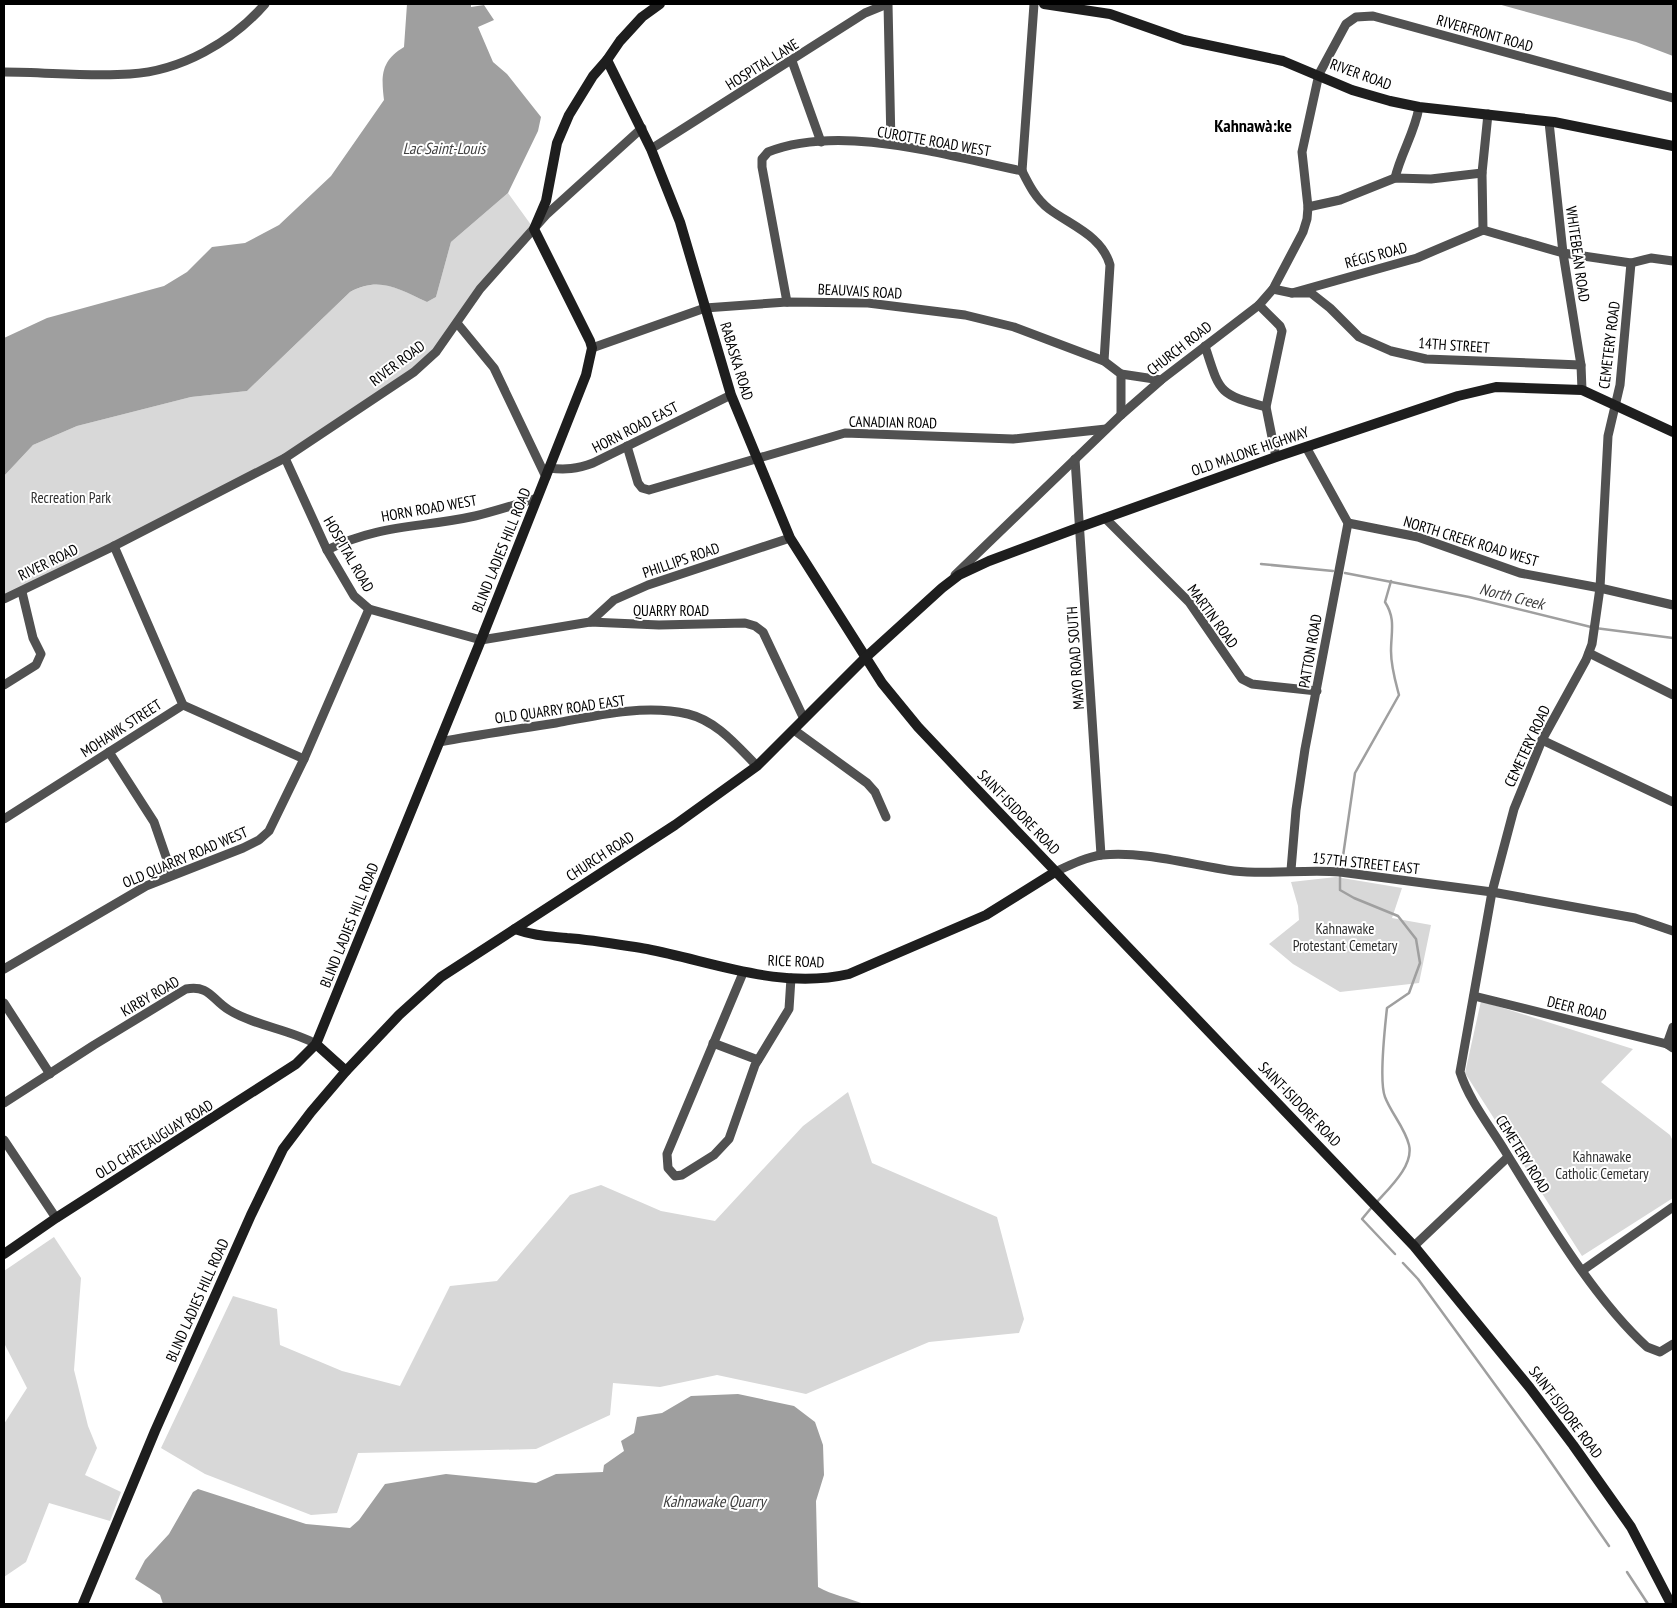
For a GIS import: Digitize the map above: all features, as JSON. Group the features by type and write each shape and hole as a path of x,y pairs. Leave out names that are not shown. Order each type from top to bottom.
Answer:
{"street":[{"path":"4,72 131,74 170,66 221,44 247,24 265,4"},
{"name":"RIVER ROAD","path":"4,599 22,592 114,546 285,458 414,372 436,352 480,290 534,228 546,201 559,134 593,76 620,41 642,17 660,4"},
{"path":"888,4 891,144"},
{"name":"HOSPITAL LANE","path":"652,149 865,13 888,4"},
{"path":"1034,4 1022,171 1031,190 1048,208 1098,242 1106,253 1110,265 1104,362"},
{"name":"RIVER ROAD","path":"1044,4 1110,14 1184,40 1283,61 1319,74 1352,90 1419,107 1549,122 1673,146"},
{"name":"RIVERFRONT ROAD","path":"1319,74 1346,24 1356,17 1373,16 1673,98"},
{"name":"RABASKA ROAD","path":"607,60 652,149 688,244 731,394 755,458 790,538 865,658"},
{"path":"792,61 821,142"},
{"name":"CHURCH ROAD","path":"942,588 1121,414 1161,380 1259,305 1273,289 1303,232 1308,207 1302,152 1319,74"},
{"path":"1395,178 1400,159 1416,121 1419,107"},
{"path":"1488,114 1482,173 1483,230 1563,254 1631,263 1650,258 1673,262"},
{"name":"WHITEBEAN ROAD","path":"1549,122 1563,254 1581,365 1582,390"},
{"path":"592,348 587,334 534,228 585,178 642,128"},
{"name":"CUROTTE ROAD WEST","path":"788,302 762,159 768,152 775,149 821,142 891,144 1022,171"},
{"path":"1308,207 1340,200 1395,178 1431,179 1482,173"},
{"name":"RÉGIS ROAD","path":"1273,289 1292,293 1417,258 1483,230"},
{"name":"CEMETERY ROAD","path":"1631,263 1620,384 1608,436 1597,618 1589,653 1542,740 1514,809 1492,892 1460,1072 1464,1085 1508,1157 1582,1270 1623,1321 1647,1347 1660,1352 1673,1344"},
{"name":"14TH STREET","path":"1292,293 1311,293 1330,308 1359,338 1391,352 1426,359 1581,365"},
{"name":"BEAUVAIS ROAD","path":"592,348 705,308 788,302 868,303 965,315 1014,328 1104,362 1121,374 1161,380"},
{"path":"1259,305 1280,326 1282,331 1266,407 1276,458"},
{"path":"457,323 494,368 547,473"},
{"path":"1205,346 1221,388 1232,398 1266,407"},
{"name":"BLIND LADIES HILL ROAD","path":"316,1044 481,640 586,375 592,348"},
{"path":"1121,374 1121,414"},
{"name":"OLD MALONE HIGHWAY","path":"865,658 942,588 960,575 989,561 1276,458 1458,396 1496,386 1582,390 1673,432"},
{"name":"HORN ROAD EAST","path":"547,473 580,468 731,394"},
{"name":"CANADIAN ROAD","path":"627,446 638,483 642,488 649,490 845,433 1014,439 1106,429"},
{"path":"1306,448 1348,523"},
{"name":"HOSPITAL ROAD","path":"285,458 327,550 354,596 369,609 481,640"},
{"name":"MAYO ROAD SOUTH","path":"1075,459 1101,855"},
{"name":"HORN ROAD WEST","path":"327,550 352,538 391,528 475,516 537,498"},
{"name":"MARTIN ROAD","path":"1106,518 1189,602 1242,679 1252,684 1317,691"},
{"name":"NORTH CREEK ROAD WEST","path":"1348,523 1418,537 1520,573 1600,588 1673,605"},
{"name":"PATTON ROAD","path":"1291,870 1297,801 1348,523"},
{"name":"PHILLIPS ROAD","path":"590,622 614,600 648,585 790,538"},
{"name":"MOHAWK STREET","path":"4,819 183,705 114,546"},
{"path":"4,685 36,665 41,654 34,638 22,592"},
{"name":"OLD QUARRY ROAD WEST","path":"4,969 118,901 172,874 259,840 269,831 304,759 369,609"},
{"name":"QUARRY ROAD","path":"481,640 590,622 659,625 745,623 755,626 763,632 781,674 804,719"},
{"path":"1589,653 1673,695"},
{"name":"CHURCH ROAD","path":"346,1071 399,1015 441,977 675,825 757,766 865,658"},
{"name":"SAINT-ISIDORE ROAD","path":"865,658 918,727 1414,1246 1530,1388 1573,1445 1634,1533 1671,1604"},
{"path":"183,705 304,759"},
{"name":"OLD QUARRY ROAD EAST","path":"439,742 595,715 659,711 688,714 707,721 722,731 757,766"},
{"path":"794,730 867,783 875,792 886,817"},
{"path":"1542,740 1673,802"},
{"path":"109,752 154,822 172,874"},
{"name":"157TH STREET EAST","path":"1055,872 1101,855 1138,855 1235,871 1291,870 1340,872 1492,892 1635,918 1673,931"},
{"name":"RICE ROAD","path":"515,929 534,936 568,938 648,950 743,973 791,978 836,977 849,974 986,915 1055,872"},
{"path":"743,973 667,1154 668,1168 675,1176 682,1176 714,1155 729,1139 758,1060 789,1009 791,978"},
{"name":"KIRBY ROAD","path":"4,1103 186,989 198,987 240,1016 298,1034 316,1044"},
{"name":"DEER ROAD","path":"1474,996 1670,1046"},
{"path":"4,1003 50,1074"},
{"path":"1670,1046 1673,1027"},
{"path":"316,1044 346,1071"},
{"name":"OLD CHÂTEAUGUAY ROAD","path":"4,1254 56,1218 204,1125 296,1064 316,1044"},
{"path":"713,1044 758,1060"},
{"name":"BLIND LADIES HILL ROAD","path":"83,1604 159,1422 250,1215 283,1149 346,1071"},
{"path":"4,1140 56,1218"},
{"path":"1414,1246 1508,1157"},
{"path":"1582,1270 1673,1207"}],"green space":[{"name":"Recreation Park","path":"508,193 534,229 480,289 436,352 285,458 4,599 4,476 33,445 77,426 191,397 247,391 350,292 361,287 371,285 389,286 427,302 436,297 451,242"},
{"name":"Kahnawake Protestant Cemetary","path":"1336,877 1402,888 1392,918 1431,925 1419,983 1340,992 1293,964 1269,944 1299,920 1298,906 1291,882"},
{"name":"Kahnawake Catholic Cemetary","path":"1481,1001 1633,1049 1601,1082 1670,1135 1673,1141 1673,1198 1582,1256 1465,1073"},
{"path":"848,1092 872,1163 997,1217 1024,1319 1019,1333 929,1342 806,1394 717,1375 660,1387 613,1383 610,1415 536,1449 358,1453 337,1513 311,1515 205,1474 161,1448 233,1296 277,1309 280,1345 342,1371 400,1386 450,1286 497,1281 570,1195 601,1185 661,1211 715,1221 803,1126"},
{"path":"54,1237 81,1278 74,1370 88,1426 97,1448 85,1475 121,1492 110,1521 49,1503 26,1562 4,1577 4,1424 27,1388 4,1343 4,1271"}],"water":[{"name":"Lac Saint-Louis","path":"407,4 471,4 471,7 484,5 494,20 478,27 493,62 507,74 541,117 538,131 508,193 451,242 436,297 427,302 389,286 371,285 361,287 350,292 247,391 191,397 77,426 33,445 4,476 4,338 47,318 164,286 187,272 212,247 245,243 279,225 331,176 384,100 384,69 396,52 404,47"},
{"path":"1498,4 1673,4 1673,56 1636,42"},
{"name":"Kahnawake Quarry","path":"738,1394 794,1406 815,1422 823,1445 824,1475 816,1501 818,1587 864,1604 163,1604 160,1595 135,1579 145,1560 169,1534 193,1492 198,1489 306,1524 350,1528 359,1520 385,1484 446,1474 536,1483 556,1474 603,1472 604,1465 624,1451 621,1441 634,1433 637,1417 662,1413 691,1396"}],"waterway":[{"name":"North Creek","path":"1261,564 1333,571"},
{"name":"North Creek","path":"1345,573 1469,597 1595,628 1673,638"},
{"path":"1341,870 1355,773 1399,695 1392,663 1392,620 1385,602 1391,581"},
{"path":"1340,875 1340,890 1354,898 1398,916 1416,939 1420,963 1409,993 1387,1008 1383,1054 1383,1090 1407,1139 1410,1153 1408,1161 1399,1177 1376,1203"},
{"path":"1372,1207 1362,1219 1395,1254"},
{"path":"1403,1263 1418,1279 1539,1445 1609,1546"},
{"name":"North Creek","path":"1627,1572 1648,1604"}],"district":[{"name":"Kahnawà:ke","path":"1253,125"}]}
